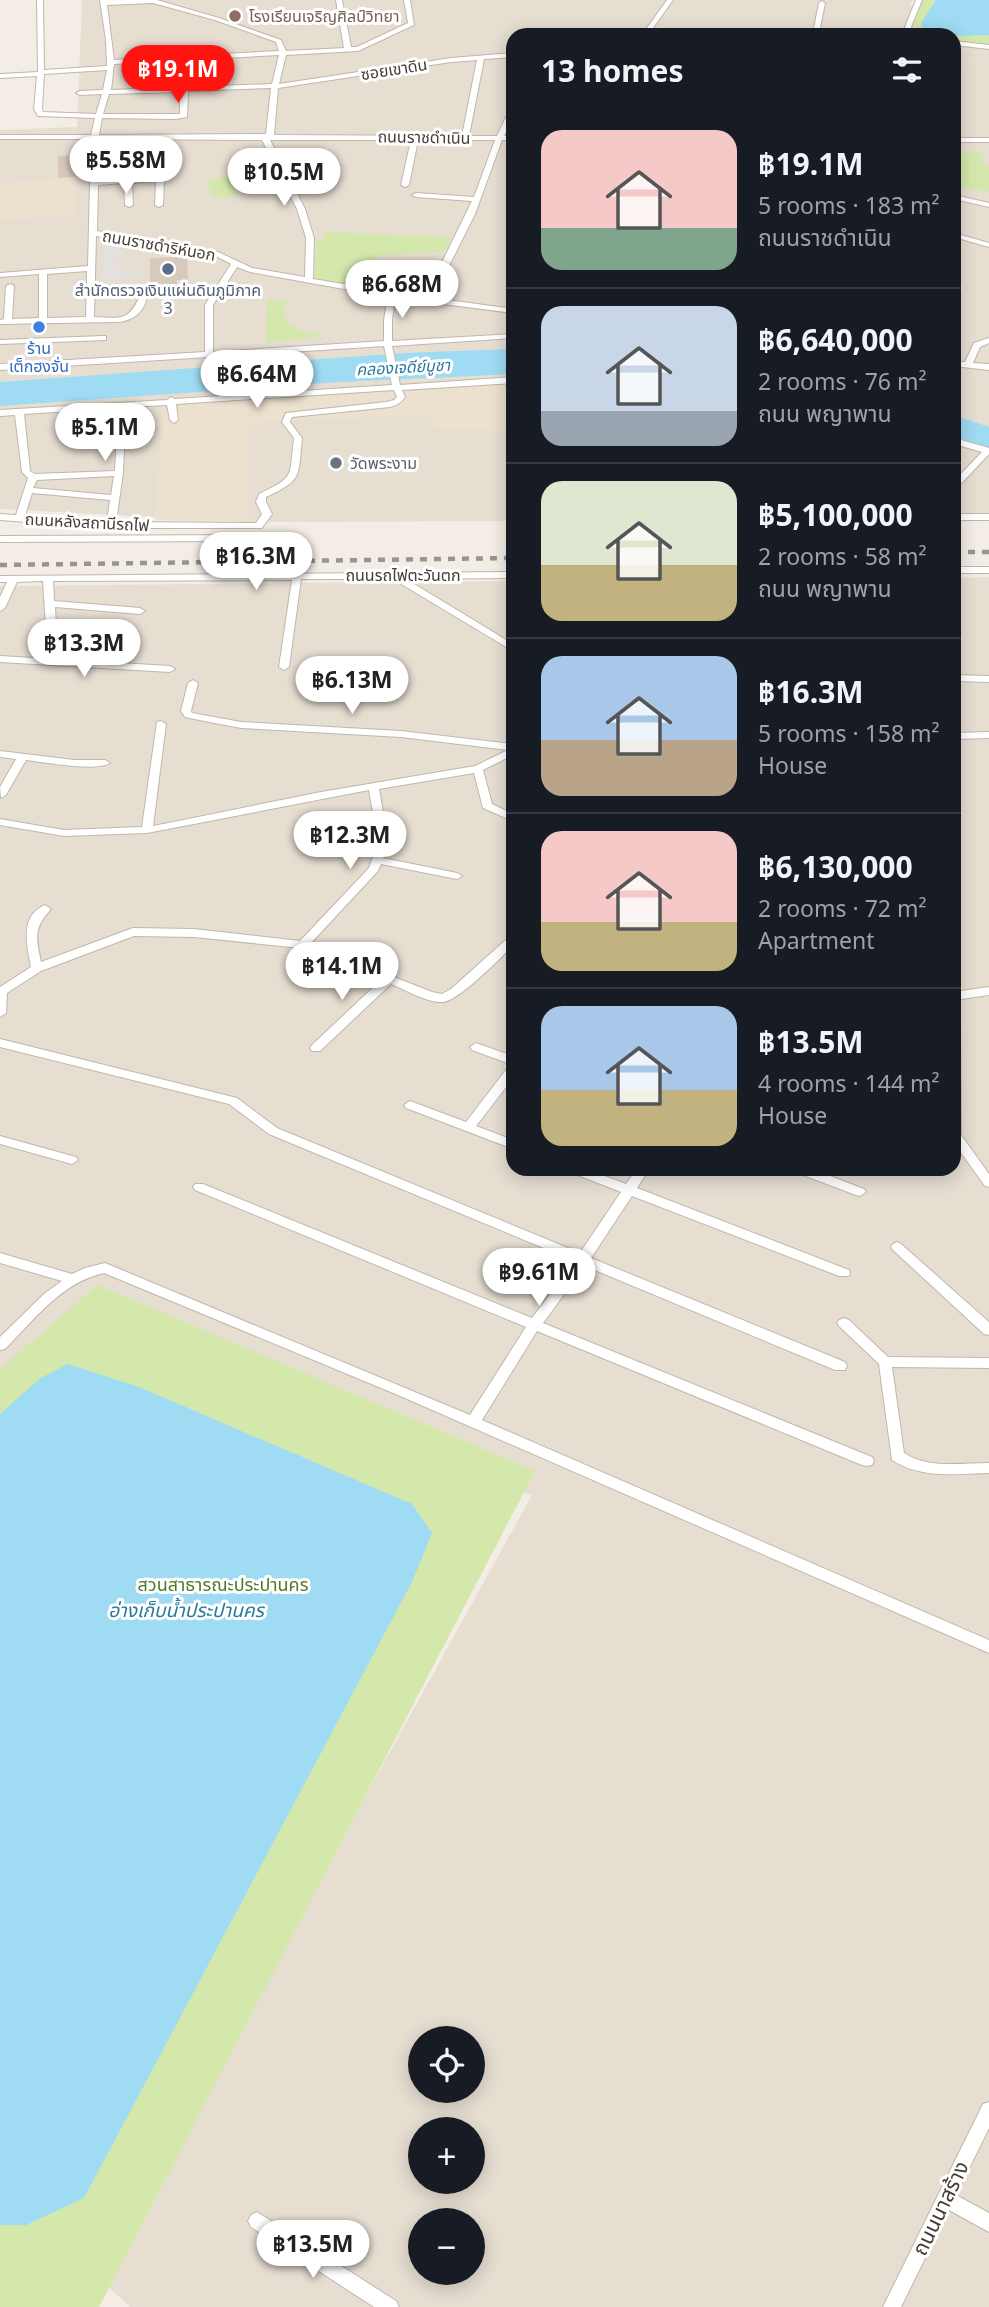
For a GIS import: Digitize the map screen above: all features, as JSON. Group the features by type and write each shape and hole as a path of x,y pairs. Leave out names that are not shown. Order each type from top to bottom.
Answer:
{"street":[{"path":"40,0 38,108 41,114 184,115 184,90"},
{"path":"339,0 348,50"},
{"path":"0,76 110,65 365,47 412,24 407,0"},
{"path":"650,28 670,0"},
{"path":"908,28 919,0"},
{"path":"90,319 94,183 92,136 110,65 103,1 150,1 211,17 277,39 282,44 284,53 273,96 267,136 301,209 310,238 309,280"},
{"path":"817,28 822,3"},
{"path":"961,44 989,47"},
{"name":"ซอยเขาดิน","path":"80,93 277,86 506,55"},
{"path":"464,137 481,57"},
{"path":"428,300 476,199 506,124"},
{"name":"ถนนราชดำเนิน","path":"0,137 506,138"},
{"path":"405,185 415,137"},
{"path":"961,140 989,140"},
{"path":"94,183 160,179 159,205"},
{"path":"128,181 129,205"},
{"path":"416,195 476,199"},
{"path":"961,199 989,205"},
{"name":"ถนนราชดำริห์นอก","path":"93,233 218,254 250,270 392,295 506,310"},
{"path":"961,237 989,245"},
{"path":"209,354 209,305 235,264"},
{"path":"0,275 91,268"},
{"path":"43,272 43,320"},
{"path":"10,286 4,321 134,317 139,312 144,296"},
{"path":"259,526 267,514 261,502 262,496 287,484 294,476 298,438 286,422 289,415 397,402 401,397 395,381 386,322 392,295"},
{"path":"0,367 209,354 389,347 506,337"},
{"path":"0,342 103,338"},
{"path":"968,365 977,345 989,340"},
{"path":"961,364 989,367"},
{"path":"0,413 395,381 506,380"},
{"path":"171,400 174,420"},
{"path":"111,525 119,473 122,404"},
{"path":"19,411 26,472 33,477 119,473"},
{"path":"961,443 988,451 961,478"},
{"path":"961,470 967,472"},
{"path":"20,518 33,477"},
{"path":"28,491 116,498"},
{"name":"ถนนหลังสถานีรถไฟ","path":"0,517 111,525 259,526"},
{"path":"961,517 989,517"},
{"path":"0,539 261,538 274,541 276,549"},
{"path":"0,573 506,569"},
{"path":"961,570 989,570"},
{"name":"ถนนรถไฟตะวันตก","path":"0,579 506,575"},
{"path":"284,667 297,576"},
{"path":"395,576 506,644"},
{"path":"0,608 13,579"},
{"path":"48,579 52,604 51,627 67,641"},
{"path":"52,604 140,611"},
{"path":"0,659 170,669"},
{"path":"961,678 989,679"},
{"path":"193,684 186,711 189,715 233,723 401,734 506,748"},
{"path":"147,830 161,724"},
{"path":"961,736 989,736"},
{"path":"0,822 64,833 147,830 478,769 506,753"},
{"path":"0,754 22,759 105,763"},
{"path":"2,795 22,759"},
{"path":"478,769 487,806 506,815"},
{"path":"303,945 374,869 383,841 374,788"},
{"path":"377,860 457,876"},
{"path":"37,968 33,920 45,909"},
{"path":"0,1013 1,992 37,968 133,932 194,933 303,945 443,998 455,992 506,946"},
{"path":"316,1048 389,979"},
{"path":"961,995 989,991"},
{"path":"0,1043 233,1101 272,1131 840,1366"},
{"path":"476,1047 506,1058"},
{"path":"468,1128 506,1078"},
{"path":"410,1105 506,1142"},
{"path":"0,1140 72,1160"},
{"path":"961,1144 989,1183"},
{"path":"592,1176 844,1273"},
{"path":"473,1422 534,1325 582,1261 638,1176"},
{"path":"818,1176 860,1192"},
{"path":"199,1187 867,1461"},
{"path":"897,1247 989,1331"},
{"path":"0,1258 72,1279"},
{"path":"0,1345 72,1279 87,1270 105,1268 473,1422 989,1647"},
{"path":"844,1323 886,1362 897,1456 907,1464 923,1467 989,1468"},
{"path":"886,1362 989,1363"},
{"name":"ถนนนาสร้าง","path":"892,2307 989,2110"},
{"path":"945,2198 989,2223"},
{"path":"257,2221 390,2307"}],"shaded area":[{"path":"82,0 913,0 910,3 924,28 506,28 506,521 247,522 0,509 0,130 77,127"},
{"path":"961,42 989,47 989,514 961,514"},
{"path":"77,177 76,215 0,220 0,184"},
{"path":"104,240 119,243 121,257 117,258 117,262 121,262 122,271 137,271 138,278 101,280"},
{"path":"506,385 506,431 434,429 433,415 249,422 247,522 155,520 163,405"},
{"path":"989,577 989,2307 130,2307 99,2278 532,1495 66,1355 0,1390 0,586 506,581 506,1176 961,1176 961,578"}],"green space":[{"path":"920,0 989,0 989,46 961,44 961,28 910,28"},
{"path":"981,152 984,165 989,166 989,192 961,186 961,153"},
{"path":"230,176 245,180 252,189 236,191 237,197 213,197 206,180"},
{"path":"324,232 452,237 443,252 378,255 365,287 314,279 317,240 323,240"},
{"path":"267,301 289,303 282,307 286,314 284,321 305,333 319,333 319,337 266,343"},
{"name":"อ่างเก็บน้ำประปานคร","path":"98,1285 535,1471 99,2307 0,2307 0,1369"}],"water":[{"path":"936,0 989,0 989,35 961,36 961,28 923,28 921,23"},
{"name":"คลองเจดีย์บูชา","path":"506,349 506,374 340,382 0,406 0,382 404,353"},
{"path":"961,417 989,427 989,447 961,439"},
{"name":"อ่างเก็บน้ำประปานคร","path":"68,1364 139,1387 412,1504 432,1533 412,1582 84,2198 26,2225 0,2225 0,1414 39,1379"}],"building":[{"path":"83,155 81,176 58,178 58,156"},
{"name":"สำนักตรวจเงินแผ่นดินภูมิภาค 3","path":"187,257 188,280 177,280 177,293 150,294 150,258"}],"tunnel":[{"path":"276,549 277,567"}],"railway":[{"path":"961,552 989,552"},
{"path":"0,565 506,558"}],"place":[{"name":"โรงเรียนเจริญศิลป์วิทยา","path":"235,16"},
{"name":"สำนักตรวจเงินแผ่นดินภูมิภาค 3","path":"168,269"},
{"name":"ร้าน เต็กฮงจั่น","path":"39,327"},
{"name":"วัดพระงาม","path":"336,463"}],"park label":[{"name":"สวนสาธารณะประปานคร","path":"223,1584"}]}
